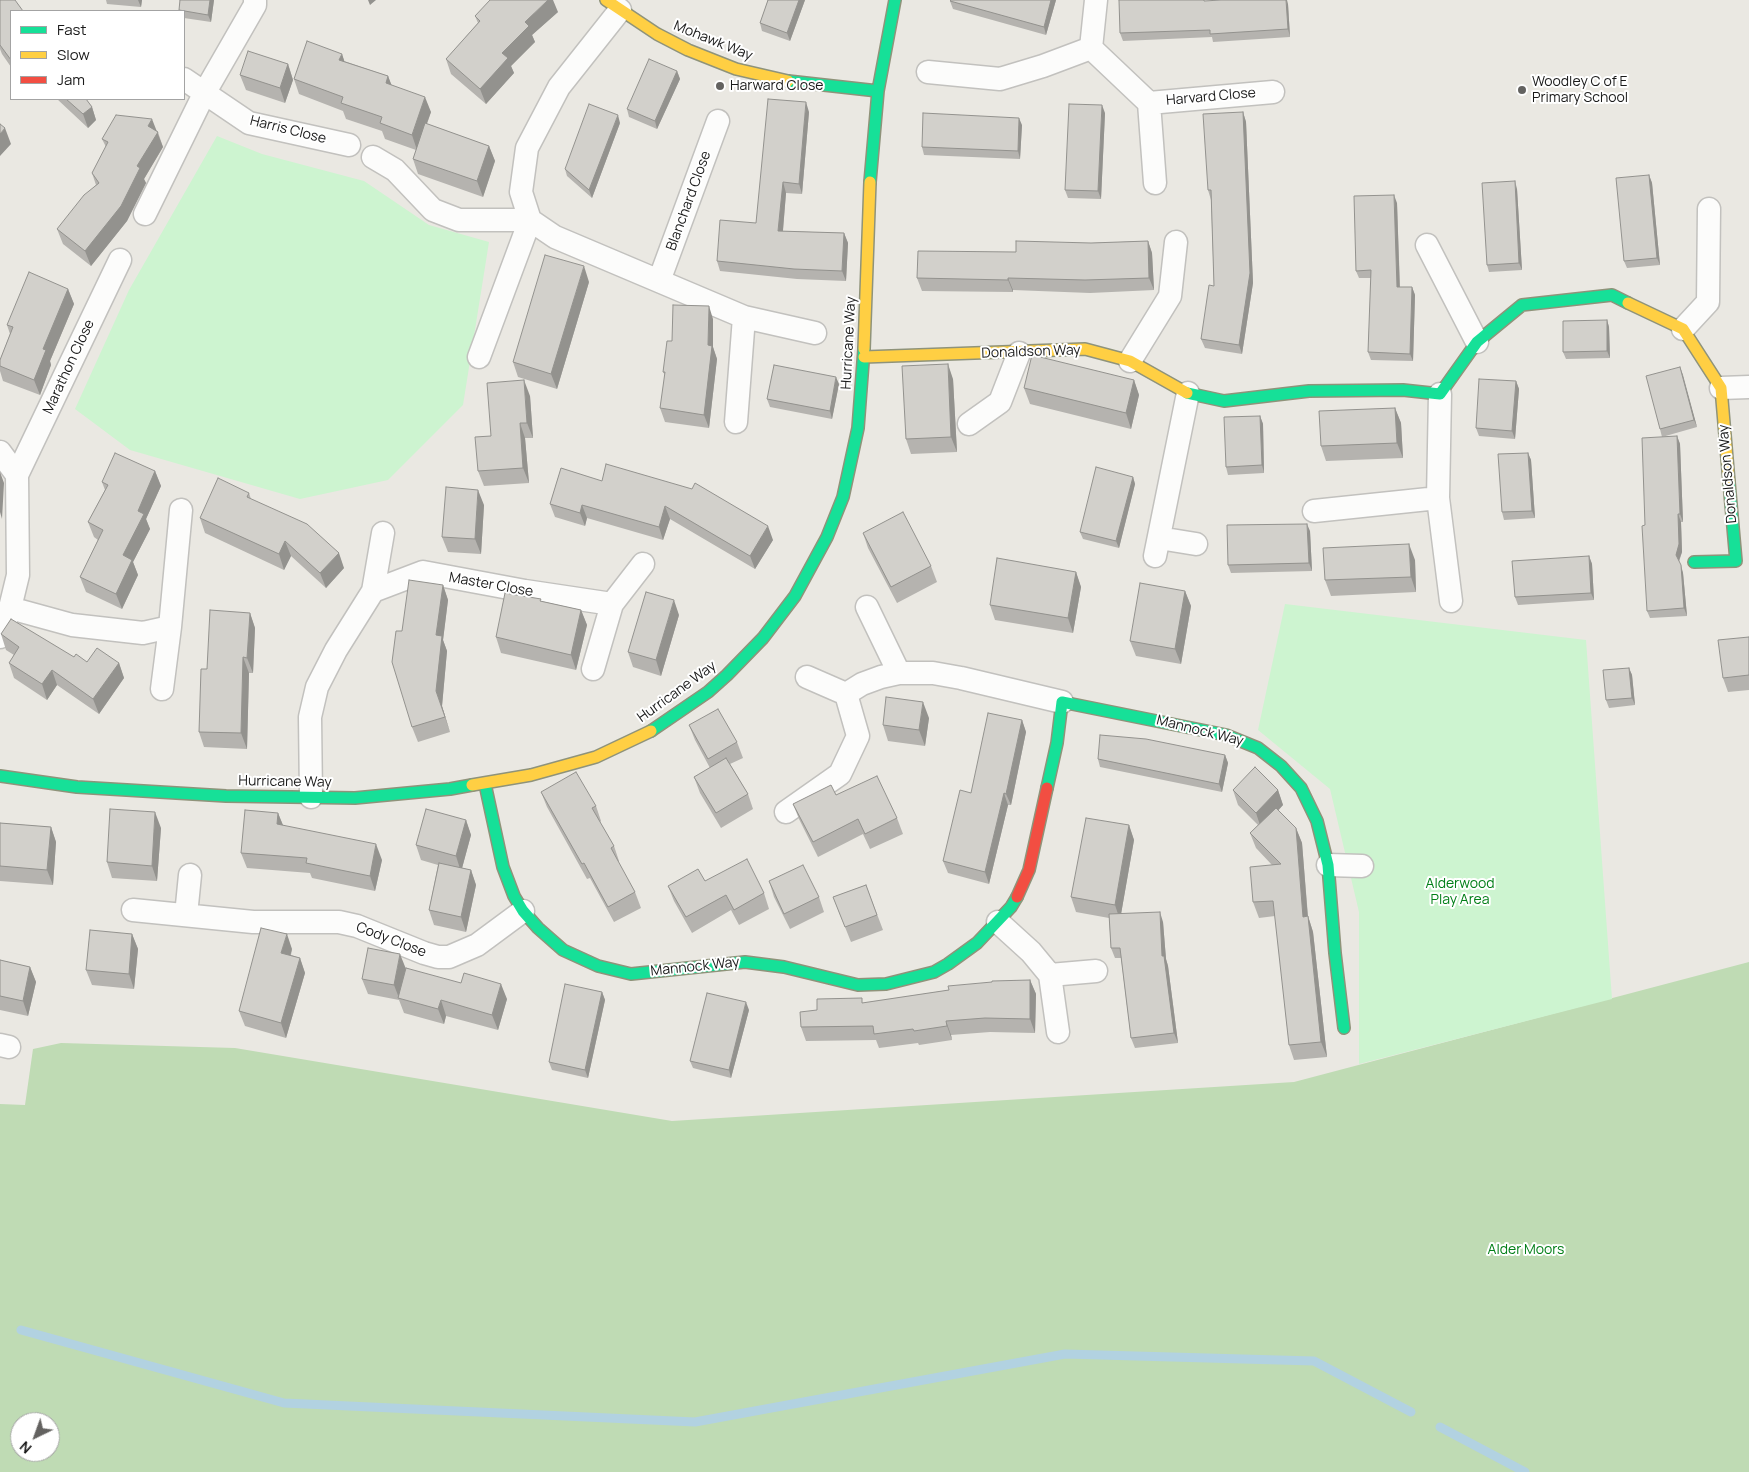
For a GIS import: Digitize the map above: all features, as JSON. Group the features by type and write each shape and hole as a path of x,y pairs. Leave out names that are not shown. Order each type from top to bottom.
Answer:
{"street":[{"path":"145,214 205,92 255,5 255,0"},
{"name":"Hurricane Way","path":"0,776 77,787 226,796 355,798 484,784 531,775 596,757 620,747 652,731 708,692 728,675 762,638 795,596 826,537 843,497 858,428 864,357 870,198 878,91 895,0"},
{"path":"928,72 1000,79 1091,48 1096,0"},
{"path":"613,5 559,87 527,148 520,192 530,220 555,238 744,317 815,333"},
{"name":"Mohawk Way","path":"613,5 657,34 688,50 736,69 791,82 878,91"},
{"name":"Harvard Close","path":"1091,48 1149,103 1155,183"},
{"name":"Harris Close","path":"185,80 249,123 348,145"},
{"name":"Harvard Close","path":"1149,103 1273,92"},
{"name":"Blanchard Close","path":"660,281 718,121"},
{"path":"373,157 395,170 433,210 442,214 459,220 530,220"},
{"path":"1451,602 1438,498 1440,394 1477,342 1522,305 1612,294 1683,329 1708,302 1709,209"},
{"path":"479,357 530,220"},
{"path":"1130,361 1170,296 1176,242"},
{"path":"1427,245 1477,342"},
{"name":"Marathon Close","path":"0,637 10,608 18,575 17,475 120,260"},
{"path":"736,422 744,317"},
{"name":"Donaldson Way","path":"1683,329 1721,388 1742,560 1694,562"},
{"name":"Donaldson Way","path":"864,357 1019,353 1085,349 1130,361 1188,393 1224,401 1309,391 1403,390 1440,394"},
{"path":"969,424 1000,402 1019,353"},
{"path":"1721,388 1749,387"},
{"path":"1188,393 1157,547 1196,544"},
{"path":"0,452 17,475"},
{"path":"1314,511 1438,498"},
{"path":"162,689 181,510"},
{"path":"311,797 310,717 317,687 336,650 373,591 383,533"},
{"path":"593,669 612,604 643,564"},
{"name":"Master Close","path":"373,591 423,572 525,591 612,604"},
{"path":"867,607 899,674"},
{"path":"10,608 72,625 143,632 170,627"},
{"name":"Mannock Way","path":"846,694 862,684 881,677 899,674 933,674 961,678 1062,702 1209,731 1232,737 1258,748 1281,766 1301,788 1317,821 1328,865 1335,954 1344,1028"},
{"path":"786,812 840,774 858,736 846,694 807,677"},
{"name":"Mannock Way","path":"484,784 503,867 514,896 523,912 563,950 590,963 631,974 651,973 726,962 744,962 775,966 828,979 864,985 886,984 934,972 962,955 998,922 1011,907 1024,883 1028,870 1058,743 1062,702"},
{"path":"1328,865 1362,866"},
{"path":"186,915 190,875"},
{"name":"Cody Close","path":"133,910 253,922 339,922 365,929 438,957 449,957 477,945 523,912"},
{"path":"998,922 1042,964 1050,975 1058,1032"},
{"path":"1050,975 1096,971"}],"green space":[{"path":"217,136 262,154 364,181 429,225 489,242 463,405 388,480 300,499 130,450 75,409 129,290"},
{"name":"Alderwood Play Area","path":"1285,604 1586,640 1612,999 1359,1064 1359,912 1330,789 1258,730"},
{"name":"Alder Moors","path":"1749,962 1749,1472 0,1472 0,1104 25,1105 33,1049 61,1043 235,1048 672,1121 1294,1082"}],"building":[{"path":"0,0 15,0 22,10 10,10 10,59 0,45"},
{"path":"180,0 210,0 208,15 179,10"},
{"path":"490,0 548,0 525,22 529,26 502,53 508,58 480,89 446,59 480,21 475,16"},
{"path":"768,0 799,0 787,33 760,23"},
{"path":"951,0 1051,0 1044,27"},
{"path":"1119,0 1286,0 1288,29 1210,34 1210,30 1120,33"},
{"path":"307,41 342,54 339,60 388,76 386,83 425,97 412,135 380,123 382,117 341,103 343,97 294,79"},
{"path":"248,51 288,64 280,88 240,75"},
{"path":"649,59 677,71 655,121 627,109"},
{"path":"768,99 806,102 799,184 783,182 778,231 844,233 842,271 794,269 717,261 720,220 756,223"},
{"path":"67,100 87,100 92,107 83,114"},
{"path":"589,104 618,115 589,190 565,169"},
{"path":"1069,104 1102,105 1098,191 1065,190"},
{"path":"1243,112 1250,273 1239,345 1201,339 1209,285 1214,286 1211,190 1208,190 1203,114"},
{"path":"923,113 1019,118 1018,151 922,147"},
{"path":"116,115 152,119 148,126 158,132 137,166 140,168 121,206 85,251 57,229 84,195 99,183 92,173 108,142 102,139"},
{"path":"425,123 489,146 477,181 413,159"},
{"path":"0,124 5,128 0,134"},
{"path":"1649,175 1657,258 1624,261 1616,178"},
{"path":"1515,181 1519,263 1487,265 1482,183"},
{"path":"1394,195 1397,287 1412,287 1410,354 1368,352 1371,270 1356,271 1354,196"},
{"path":"1016,241 1091,243 1148,241 1149,278 1085,280 1008,278 1008,280 917,278 918,251 1016,252"},
{"path":"545,255 584,266 551,374 513,362"},
{"path":"29,272 68,289 43,349 46,350 34,380 0,366 0,360 13,327 7,325"},
{"path":"673,305 709,306 708,345 712,346 704,415 660,408 667,341 672,341"},
{"path":"1607,320 1607,351 1563,352 1563,321"},
{"path":"1032,355 1134,380 1126,413 1024,388"},
{"path":"948,364 951,437 906,439 902,366"},
{"path":"774,365 836,377 830,411 767,399"},
{"path":"1680,367 1694,420 1660,429 1646,376"},
{"path":"1479,379 1516,381 1512,431 1476,428"},
{"path":"524,380 527,423 520,423 523,468 478,471 475,437 491,436 487,383"},
{"path":"1395,408 1397,443 1321,446 1319,411"},
{"path":"1260,416 1262,465 1226,467 1224,417"},
{"path":"1677,436 1680,514 1678,514 1679,544 1676,555 1681,565 1684,608 1647,611 1642,526 1645,525 1642,438"},
{"path":"115,453 155,471 138,511 144,514 123,555 132,560 116,594 80,577 103,530 88,522 108,485 102,482"},
{"path":"1528,453 1532,511 1502,512 1498,454"},
{"path":"606,464 692,489 695,483 768,526 750,556 665,506 659,527 582,505 580,513 550,504 561,468 602,481"},
{"path":"1096,467 1133,477 1116,541 1080,532"},
{"path":"218,478 249,493 247,497 307,524 339,553 320,573 285,541 279,554 200,518"},
{"path":"446,487 478,490 475,539 442,537"},
{"path":"903,512 931,566 891,587 863,533"},
{"path":"1307,524 1309,563 1228,565 1227,525"},
{"path":"1409,544 1411,577 1325,580 1323,548"},
{"path":"1589,556 1591,593 1515,597 1512,561"},
{"path":"997,558 1076,572 1068,618 990,605"},
{"path":"409,580 443,585 436,635 442,636 436,691 445,717 412,727 392,662 396,631 402,631"},
{"path":"1140,583 1185,591 1175,649 1130,641"},
{"path":"646,592 674,600 656,660 628,652"},
{"path":"505,593 541,599 540,601 581,610 571,655 496,637"},
{"path":"210,610 250,613 247,658 243,657 241,733 199,732 201,669 207,669"},
{"path":"11,619 74,657 76,654 87,662 97,648 119,663 93,699 52,670 42,684 9,663 19,647 1,634"},
{"path":"1749,637 1749,675 1723,678 1718,640"},
{"path":"1629,668 1632,698 1606,700 1603,670"},
{"path":"886,697 923,702 919,730 883,725"},
{"path":"718,709 737,742 708,759 689,725"},
{"path":"988,713 1022,720 1006,794 1004,793 985,872 943,861 960,790 971,793"},
{"path":"1100,735 1146,739 1225,755 1219,784 1098,759"},
{"path":"726,758 748,794 716,813 694,777"},
{"path":"1255,767 1278,790 1256,813 1233,790"},
{"path":"576,772 596,806 592,808 614,846 611,848 635,892 608,907 541,792"},
{"path":"877,776 897,818 865,834 858,819 813,842 793,804 831,785 836,795"},
{"path":"1276,808 1296,828 1303,917 1308,916 1321,1042 1289,1045 1273,901 1253,902 1250,867 1281,864 1250,833"},
{"path":"110,809 155,812 152,866 107,862"},
{"path":"426,809 466,820 456,856 416,845"},
{"path":"245,810 278,813 277,824 376,844 370,876 306,863 307,858 241,853"},
{"path":"1086,818 1129,825 1115,905 1071,897"},
{"path":"0,823 51,827 47,870 0,866"},
{"path":"747,859 764,893 734,910 726,895 686,917 668,886 698,869 705,881"},
{"path":"439,863 471,870 461,917 429,910"},
{"path":"803,865 819,897 784,914 769,881"},
{"path":"866,885 877,915 845,927 833,897"},
{"path":"1160,912 1162,956 1164,956 1174,1033 1131,1038 1120,948 1111,948 1109,914"},
{"path":"261,928 287,934 281,953 300,958 281,1023 239,1011"},
{"path":"90,930 132,934 129,974 86,970"},
{"path":"368,948 400,954 394,985 362,979"},
{"path":"0,960 30,967 23,1001 0,996"},
{"path":"406,968 461,983 464,973 501,984 492,1015 441,1000 438,1009 398,998"},
{"path":"1030,980 1030,1019 985,1018 946,1021 947,1026 874,1034 873,1026 801,1027 800,1012 817,1010 817,999 862,998 862,1003 949,990 948,986 992,981"},
{"path":"565,984 602,992 585,1070 549,1062"},
{"path":"707,993 746,1002 729,1070 690,1061"}],"waterway":[{"path":"21,1330 284,1403 695,1422 1065,1354 1314,1361 1411,1412"},
{"path":"1440,1427 1525,1472"}],"traffic: fast":[{"path":"870,182 878,91 895,0"},
{"path":"788,81 878,91"},
{"path":"1187,393 1224,401 1309,391 1403,390 1440,394 1477,342 1522,305 1612,295 1628,303"},
{"path":"651,731 708,692 727,675 763,638 795,596 827,537 843,497 858,428 864,349"},
{"path":"1694,562 1736,561 1729,482"},
{"path":"1047,788 1057,743 1062,702 1226,735 1258,748 1281,766 1301,788 1317,821 1328,865 1335,953 1344,1028"},
{"path":"0,776 77,787 226,796 355,798 450,789 472,785"},
{"path":"485,784 503,867 514,896 523,911 538,928 563,950 598,966 631,974 745,962 784,967 858,985 886,984 934,972 948,964 977,943 1011,907 1017,897"}],"traffic: slow":[{"path":"606,0 657,34 688,50 736,69 788,81"},
{"path":"864,349 870,182"},
{"path":"1628,303 1683,329 1721,388 1729,482"},
{"path":"864,357 1085,349 1130,361 1187,393"},
{"path":"472,785 531,775 596,757 651,731"}],"traffic: jam":[{"path":"1017,897 1029,870 1047,788"}],"place":[{"name":"Harward Close","path":"720,86"},
{"name":"Woodley C of E Primary School","path":"1522,90"}]}
